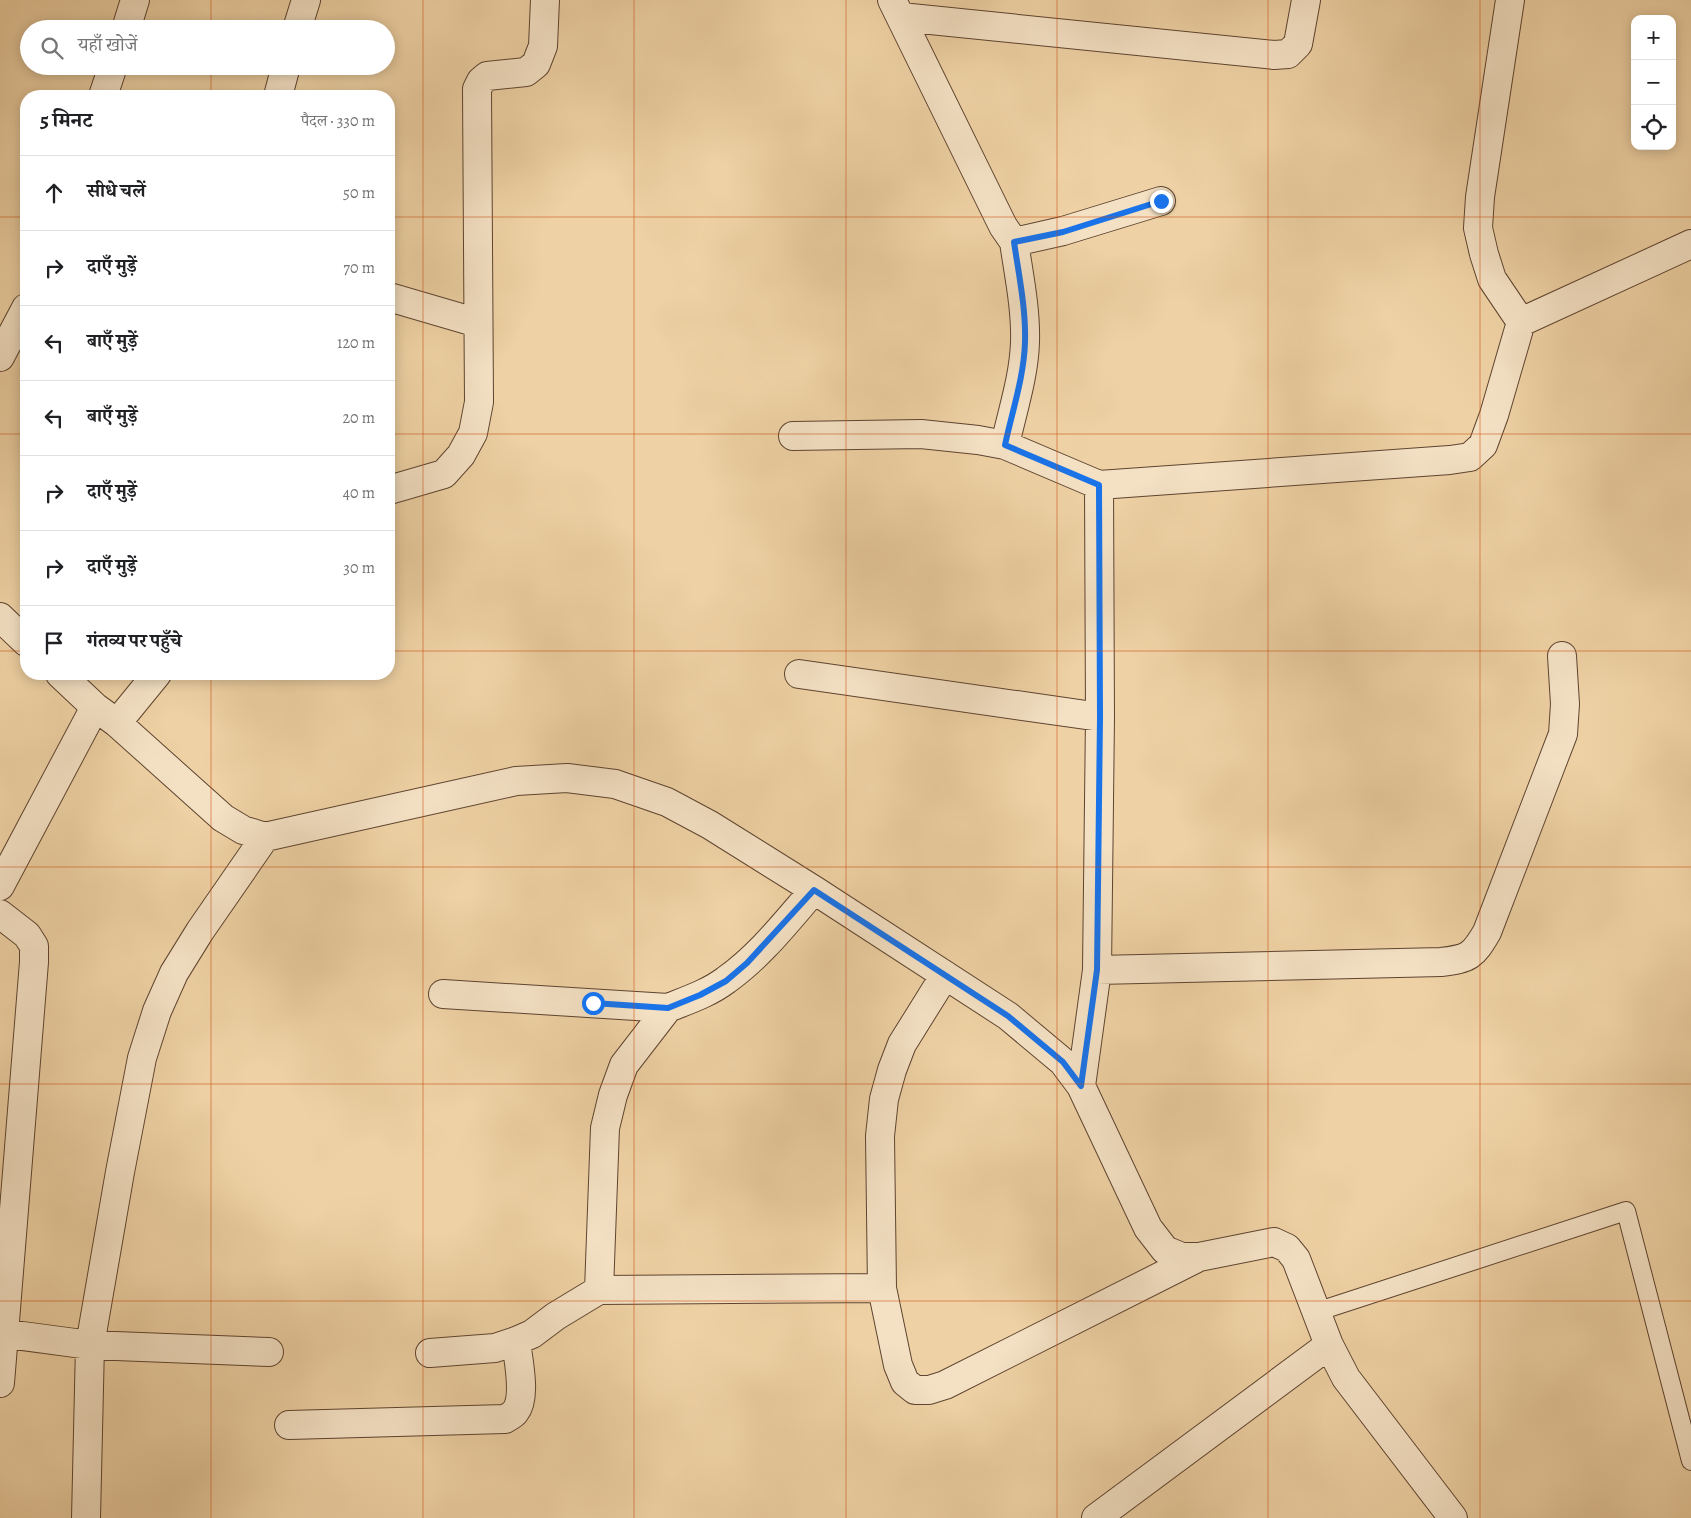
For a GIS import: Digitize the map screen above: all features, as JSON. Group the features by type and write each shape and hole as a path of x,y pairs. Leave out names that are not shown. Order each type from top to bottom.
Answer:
{"street":[{"path":"129,20 135,0"},
{"path":"300,20 306,0"},
{"path":"395,488 444,474 461,455 473,433 479,402 476,90 481,81 487,76 526,72 536,64 543,46 544,0"},
{"path":"896,9 1274,55 1288,54 1298,44 1306,0"},
{"path":"1510,0 1480,197 1478,228 1492,279 1521,322"},
{"path":"896,9 1003,226 1014,242 1024,307 1025,344 1020,378 1005,445"},
{"path":"105,90 110,75"},
{"path":"280,90 284,75"},
{"path":"1014,242 1063,232 1161,201"},
{"path":"792,436 921,434 978,440 1005,445 1099,485 1470,457 1483,445 1494,415 1521,322 1691,244"},
{"path":"395,299 478,323"},
{"path":"0,357 20,319"},
{"path":"1081,1086 1097,970 1100,717 1099,485"},
{"path":"0,617 20,636"},
{"path":"1097,970 1462,960 1476,950 1487,932 1563,734 1565,704 1562,656"},
{"path":"799,674 1100,717"},
{"path":"66,680 222,818 244,830 265,837 516,780 567,778 615,784 667,802 710,825 1008,1016 1063,1062 1081,1086 1148,1228 1165,1250 1182,1258 1199,1257 1274,1242 1287,1248 1296,1259 1329,1345 1346,1378 1453,1518"},
{"path":"117,723 152,680"},
{"path":"0,886 95,707"},
{"path":"86,1518 90,1345 142,1058 157,1011 174,973 200,931 265,837"},
{"path":"443,994 668,1008 700,995 726,981 768,942 814,890"},
{"path":"0,914 27,935 34,946 2,1334 0,1383"},
{"path":"944,975 902,1044 884,1099 880,1136 882,1288 898,1365 904,1382 915,1390 930,1390 945,1385 1199,1257"},
{"path":"599,1290 605,1128 613,1095 624,1065 668,1008"},
{"path":"430,1353 495,1348 516,1341 532,1334 556,1316 599,1290 882,1288"},
{"path":"2,1334 90,1345 269,1352"},
{"path":"289,1425 505,1419 514,1414 520,1403 521,1390 516,1341"},
{"path":"1096,1518 1329,1345"}],"lane":[{"path":"1316,1312 1626,1211 1691,1461"}],"route":[{"path":"593,1003 668,1008 700,995 726,981 747,963 775,935 814,890 1008,1016 1063,1062 1081,1086 1097,970 1100,717 1099,485 1005,445 1020,378 1025,344 1024,307 1014,242 1063,232 1161,201"}]}
